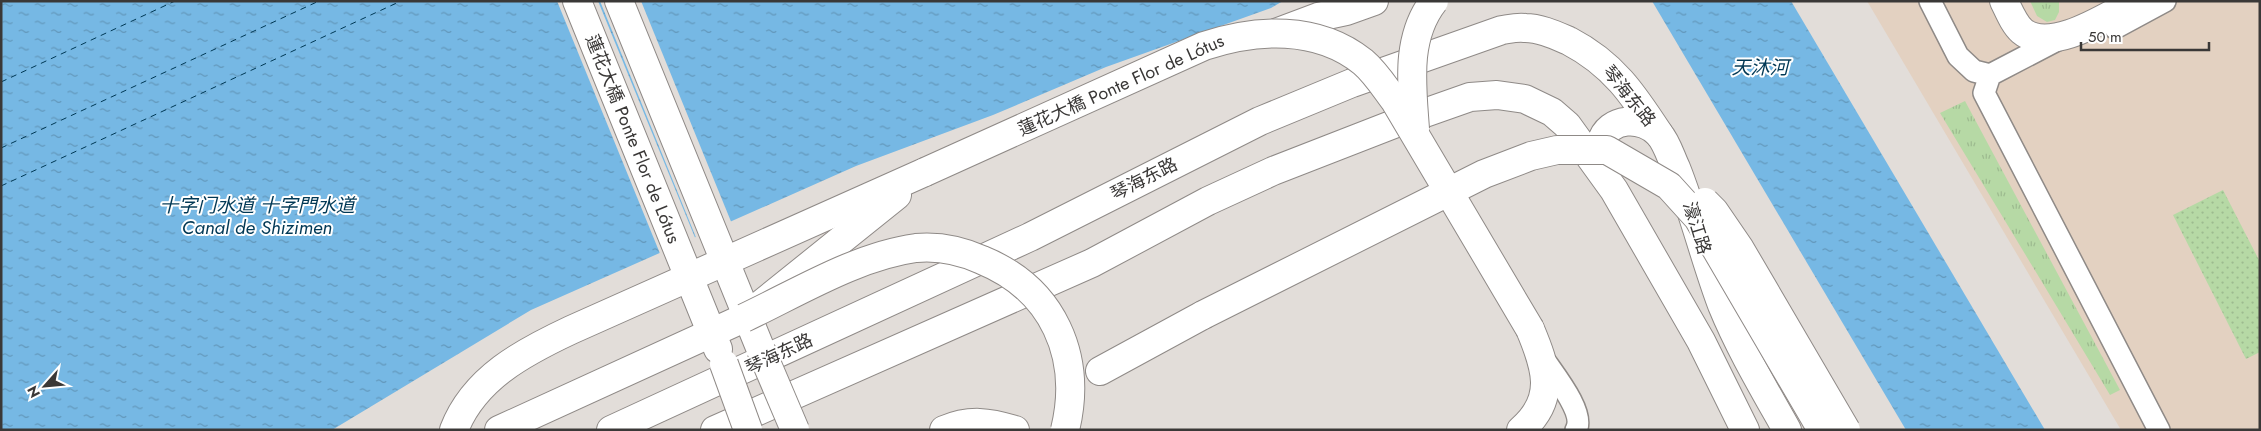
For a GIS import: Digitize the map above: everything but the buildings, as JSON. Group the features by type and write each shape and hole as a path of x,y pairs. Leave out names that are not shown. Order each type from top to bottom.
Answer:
{"main road":[{"name":"蓮花大橋 Ponte Flor de Lótus","path":"577,1 733,386 748,430"},
{"path":"619,1 795,430"},
{"path":"1278,32 1318,17 1346,11 1374,1"},
{"path":"1416,138 1412,69 1414,46 1419,24 1434,1"},
{"path":"2004,1 2021,30 2028,36 2046,39 2066,36 2136,1"},
{"name":"琴海东路","path":"611,430 1021,241 1260,121 1352,83 1502,30 1525,28 1553,34 1592,53 1622,82 1638,101 1659,134"},
{"name":"蓮花大橋 Ponte Flor de Lótus","path":"454,430 458,419 486,383 500,369 518,357 571,330 1204,46 1231,37 1278,32 1321,40 1362,62 1380,80 1395,101 1530,329 1541,355 1546,377 1544,395 1534,418 1521,430"},
{"path":"715,430 1092,263 1208,201 1273,172 1399,122 1470,97 1497,95 1525,99 1552,112 1567,124 1614,190 1701,341 1745,430"},
{"path":"1614,190 1602,160 1601,143 1609,130 1628,120 1641,122 1659,134"},
{"name":"濠江路","path":"1659,134 1686,194 1705,256 1738,342 1787,430"},
{"path":"1100,370 1203,315 1484,174 1531,156 1557,150 1607,150 1652,163 1680,177 1714,211 1740,249 1846,430"},
{"path":"1607,150 1669,186 1698,218 1822,430"},
{"name":"蓮花大橋 Ponte Flor de Lótus","path":"744,318 783,289 925,172"},
{"name":"蓮花大橋 Ponte Flor de Lótus","path":"499,430 876,257 917,248 947,250 975,257 1002,268 1021,280 1040,299 1055,324 1070,374 1071,396 1065,430"},
{"path":"1701,341 1761,430"},
{"path":"944,430 970,422 983,422 1015,430"}],"street":[{"path":"1930,1 1958,56 1987,84 2159,430"},
{"path":"2094,22 2106,30 2112,29 2165,1"},
{"path":"1987,84 2066,36"},
{"path":"1541,355 1572,404 1578,426 1576,430"}],"shaded area":[{"path":"1867,1 2260,1 2260,430 2121,430"}],"green space":[{"path":"2030,1 2059,1 2059,12 2055,20 2047,22 2037,16"},
{"path":"1965,101 2120,390 2110,395 1940,113"},
{"path":"2223,190 2260,262 2260,352 2246,359 2173,215"}],"water":[{"name":"十字门水道 十字門水道 Canal de Shizimen","path":"1,1 1283,1 1271,8 1106,67 993,115 856,166 531,310 332,430 1,430"},
{"name":"天沐河","path":"1652,1 1791,1 2045,430 1906,430"}],"pier":[{"path":"557,1 598,1 696,240 661,256"},
{"path":"600,1 641,1 732,224 697,240"}],"ferry route":[{"path":"1,82 175,1"},
{"path":"1,148 319,1"},
{"path":"1,186 401,1"}]}
